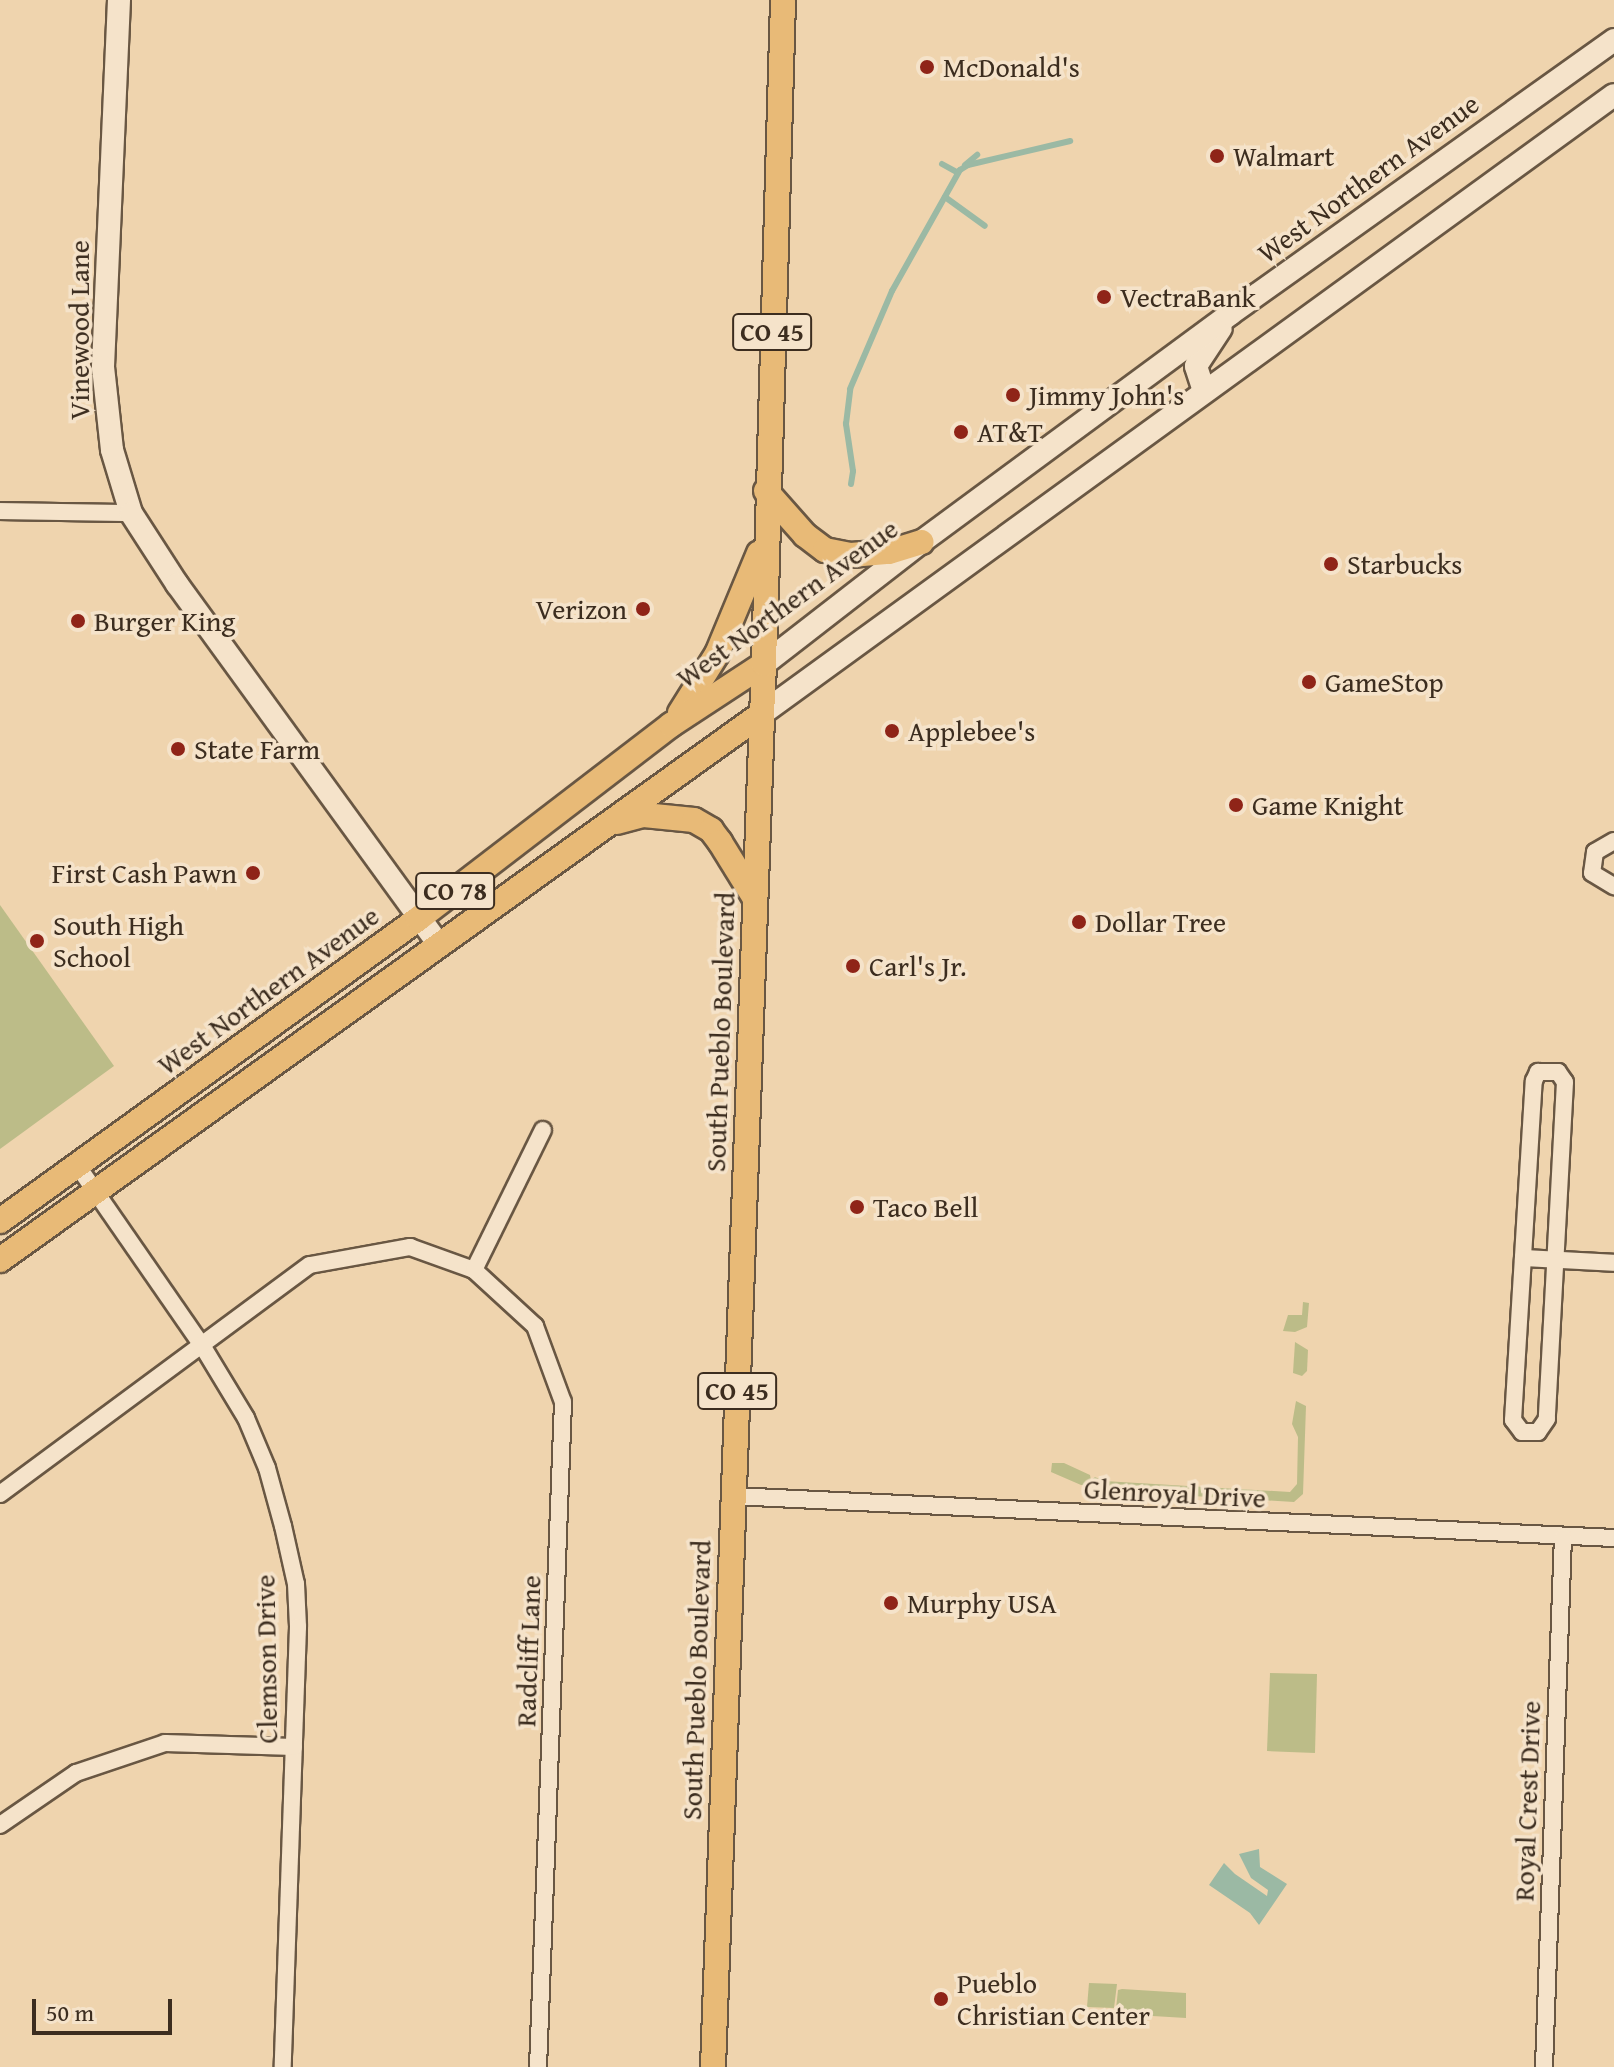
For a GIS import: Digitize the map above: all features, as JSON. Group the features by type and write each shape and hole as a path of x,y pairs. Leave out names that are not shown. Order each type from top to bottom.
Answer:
{"main road":[{"name":"Vinewood Lane","path":"119,0 103,367 112,450 131,513 163,565 438,943"},
{"name":"South Pueblo Boulevard","path":"713,2067 764,664 766,491 783,0"},
{"name":"West Northern Avenue","path":"0,1221 418,919 671,725 764,664 921,542 1230,314 1614,40"},
{"name":"CO 78","path":"0,1260 760,715 1614,95"},
{"path":"1204,391 1196,366 1230,314"},
{"path":"766,491 805,535 825,550 864,554 921,542"},
{"path":"671,725 717,654 765,540"},
{"path":"603,826 644,815 694,820 711,830 754,897"}],"street":[{"path":"0,511 131,513"},
{"path":"1614,841 1595,852 1592,873 1614,886"},
{"path":"1538,1072 1558,1072 1565,1082 1556,1260 1547,1419 1538,1432 1522,1432 1513,1420 1523,1258 1534,1081 1538,1072"},
{"path":"474,1270 543,1130"},
{"name":"Clemson Drive","path":"77,1165 203,1347 246,1418 267,1468 283,1526 296,1584 297,1613 283,2067"},
{"name":"Radcliff Lane","path":"0,1494 310,1265 410,1247 474,1270 535,1326 563,1402 538,2067"},
{"path":"1523,1258 1614,1263"},
{"name":"Glenroyal Drive","path":"733,1496 1614,1538"},
{"name":"Royal Crest Drive","path":"1544,2067 1563,1537"},
{"path":"0,1825 76,1773 165,1743 294,1747"}],"green space":[{"name":"South High School","path":"0,905 114,1066 0,1149"},
{"path":"1303,1302 1309,1303 1307,1327 1295,1332 1283,1331 1288,1315 1302,1315"},
{"path":"1295,1342 1308,1350 1307,1371 1302,1376 1293,1373"},
{"path":"1296,1401 1306,1406 1303,1494 1294,1502 1091,1490 1091,1485 1081,1485 1051,1472 1052,1463 1064,1463 1090,1475 1091,1480 1095,1477 1104,1481 1290,1492 1297,1484 1298,1437 1292,1424"},
{"path":"1270,1673 1317,1674 1315,1753 1267,1751"},
{"path":"1089,1983 1117,1984 1114,2008 1087,2007"},
{"path":"1118,1990 1186,1993 1186,2018 1119,2014 1116,2009"}],"shaded area":[{"path":"1259,1849 1260,1867 1287,1884 1259,1925 1250,1913 1209,1885 1224,1863 1267,1896 1268,1890 1251,1878 1239,1854"}],"waterway":[{"path":"851,484 853,471 846,424 850,389 892,291 960,170 968,165 1070,141"},
{"path":"965,165 977,155"},
{"path":"942,164 958,173"},
{"path":"945,197 985,226"}],"place":[{"name":"McDonald's","path":"927,67"},
{"name":"Walmart","path":"1217,156"},
{"name":"VectraBank","path":"1104,297"},
{"name":"Jimmy John's","path":"1013,395"},
{"name":"AT&T","path":"961,432"},
{"name":"Starbucks","path":"1331,564"},
{"name":"Verizon","path":"643,609"},
{"name":"Burger King","path":"78,621"},
{"name":"GameStop","path":"1309,682"},
{"name":"Applebee's","path":"892,731"},
{"name":"State Farm","path":"178,749"},
{"name":"Game Knight","path":"1236,805"},
{"name":"First Cash Pawn","path":"253,873"},
{"name":"Dollar Tree","path":"1079,922"},
{"name":"South High School","path":"37,941"},
{"name":"Carl's Jr.","path":"853,966"},
{"name":"Taco Bell","path":"857,1207"},
{"name":"Murphy USA","path":"891,1603"},
{"name":"Pueblo Christian Center","path":"941,1999"}]}
